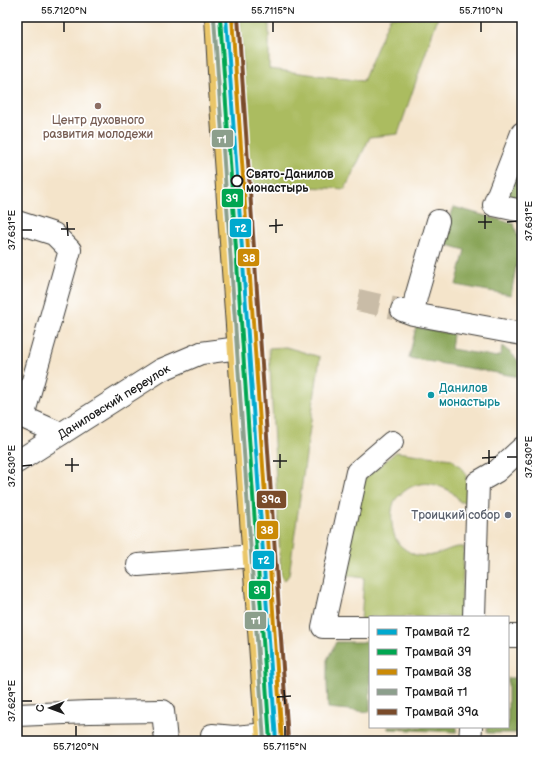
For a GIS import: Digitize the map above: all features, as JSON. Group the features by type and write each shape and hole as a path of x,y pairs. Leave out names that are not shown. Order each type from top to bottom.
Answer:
{"main road":[{"path":"216,17 267,738"}],"street":[{"path":"522,133 494,205 522,211"},
{"path":"438,221 416,297 408,312 522,334"},
{"path":"17,222 54,234 70,250 25,409 21,417 61,434"},
{"name":"Даниловский переулок","path":"17,462 162,370 201,353 239,348"},
{"path":"369,627 323,627 357,472 392,442"},
{"path":"474,616 478,482 497,471 522,448"},
{"path":"138,565 254,556"},
{"path":"509,636 522,636"},
{"path":"17,715 163,711 166,741"},
{"path":"470,741 471,728"},
{"path":"212,735 234,738 267,738"}],"green space":[{"path":"240,17 269,17 269,69 363,81 390,17 438,17 398,134 370,137 345,189 250,184"},
{"path":"522,145 522,202 503,199"},
{"path":"454,207 514,224 520,244 511,295 456,285 465,250 441,243"},
{"path":"416,327 453,334 451,349 497,357 501,354 502,346 519,362 520,377 409,358"},
{"path":"286,347 320,357 289,575 285,580 281,577 269,348"},
{"path":"396,452 452,459 466,473 467,502 460,502 453,493 444,488 426,483 412,486 396,499 393,506 392,517 393,532 398,543 403,548 416,555 430,556 452,548 464,547 461,616 369,616 369,617 361,621 364,578 343,575 364,479"},
{"path":"336,642 369,642 369,712 328,708 327,660"},
{"path":"509,678 522,678 522,733 487,733 487,728 509,728"},
{"path":"457,728 457,732 388,729"}],"tunnel":[{"path":"358,300 402,310"}],"tram line":[{"name":"39","path":"220,17 270,741"},
{"name":"т2","path":"226,17 276,741"},
{"name":"38","path":"232,17 282,741"},
{"name":"39а","path":"238,17 288,740"},
{"name":"т1","path":"214,18 264,741"}],"place":[{"name":"Центр духовного развития молодежи","path":"98,106"},
{"name":"Свято-Данилов монастырь","path":"237,181"},
{"name":"Данилов монастырь","path":"431,395"},
{"name":"Троицкий собор","path":"508,515"}]}
